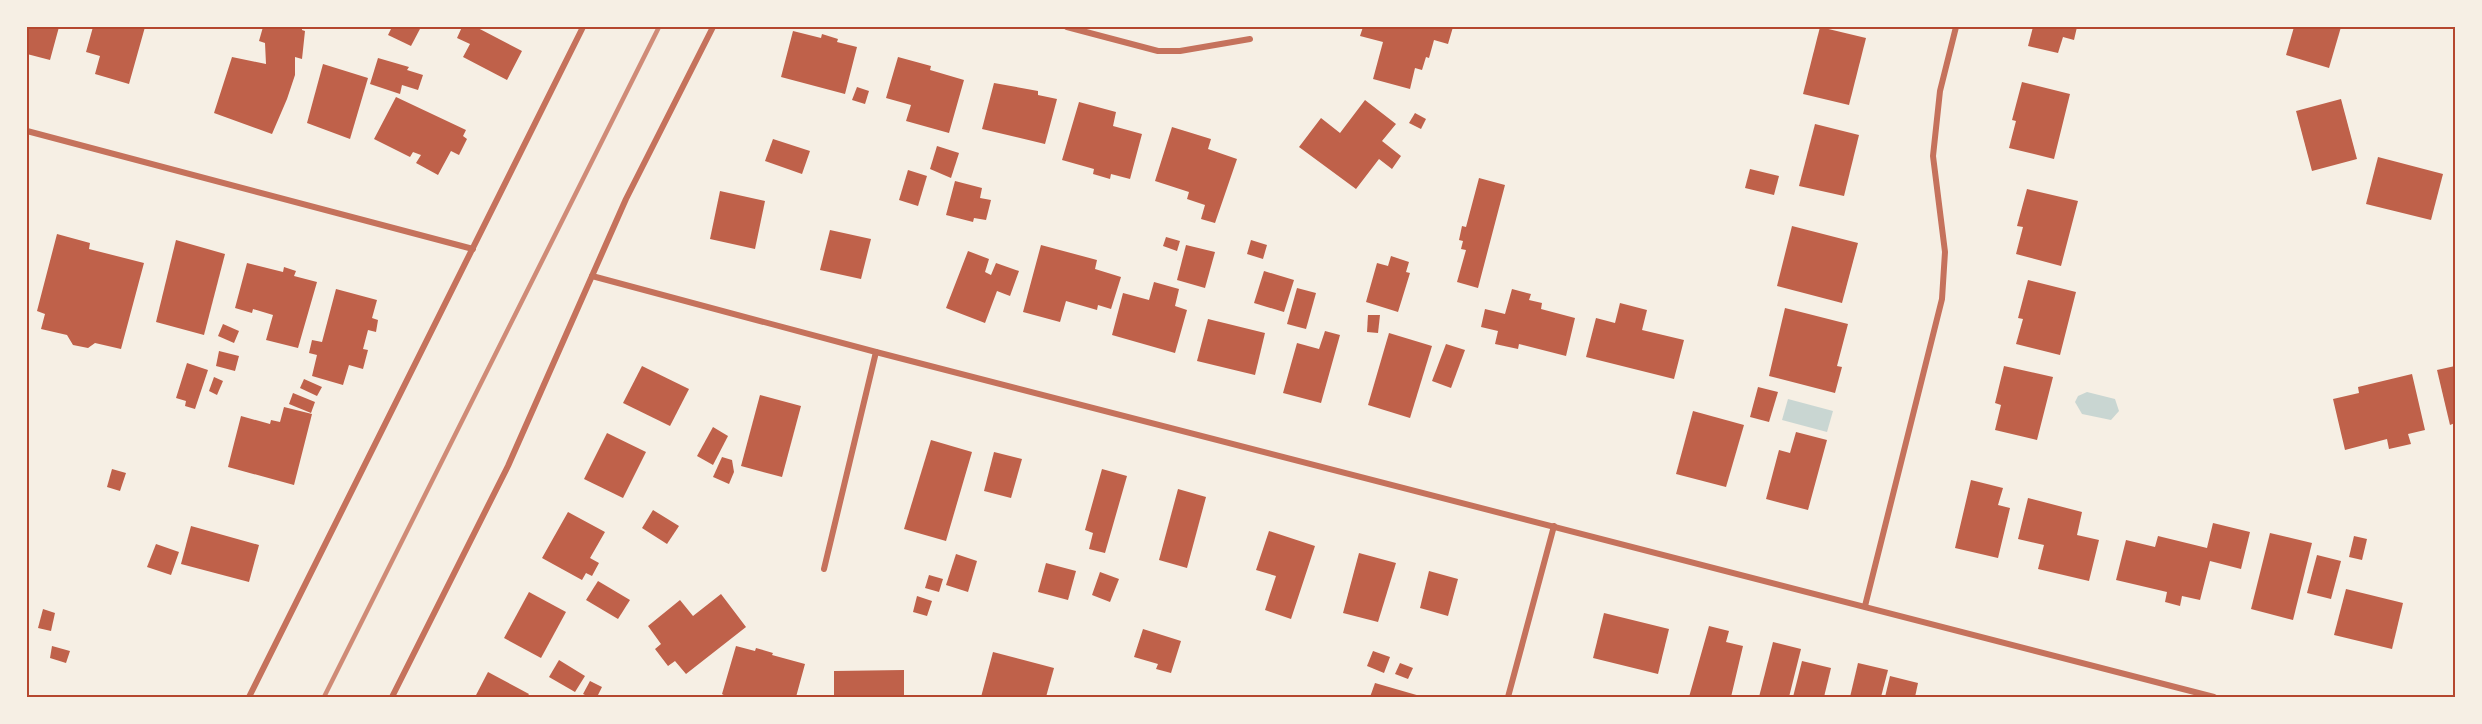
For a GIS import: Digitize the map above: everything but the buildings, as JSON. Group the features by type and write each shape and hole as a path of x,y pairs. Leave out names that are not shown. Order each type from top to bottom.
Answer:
{"street":[{"path":"249,697 584,27"},
{"path":"392,697 508,466 626,199 713,27"},
{"path":"1067,27 1158,51 1180,51 1250,39"},
{"path":"1865,606 1942,299 1945,252 1934,156 1940,91 1956,27"},
{"path":"27,131 473,249"},
{"path":"592,276 876,352 2214,697"},
{"path":"824,569 876,352"},
{"path":"1508,697 1554,526"}],"shaded area":[{"path":"2087,392 2115,399 2119,411 2111,420 2082,414 2075,402 2078,396"},
{"path":"1788,399 1833,411 1827,432 1782,420"}],"railway":[{"path":"324,697 659,27"}]}
